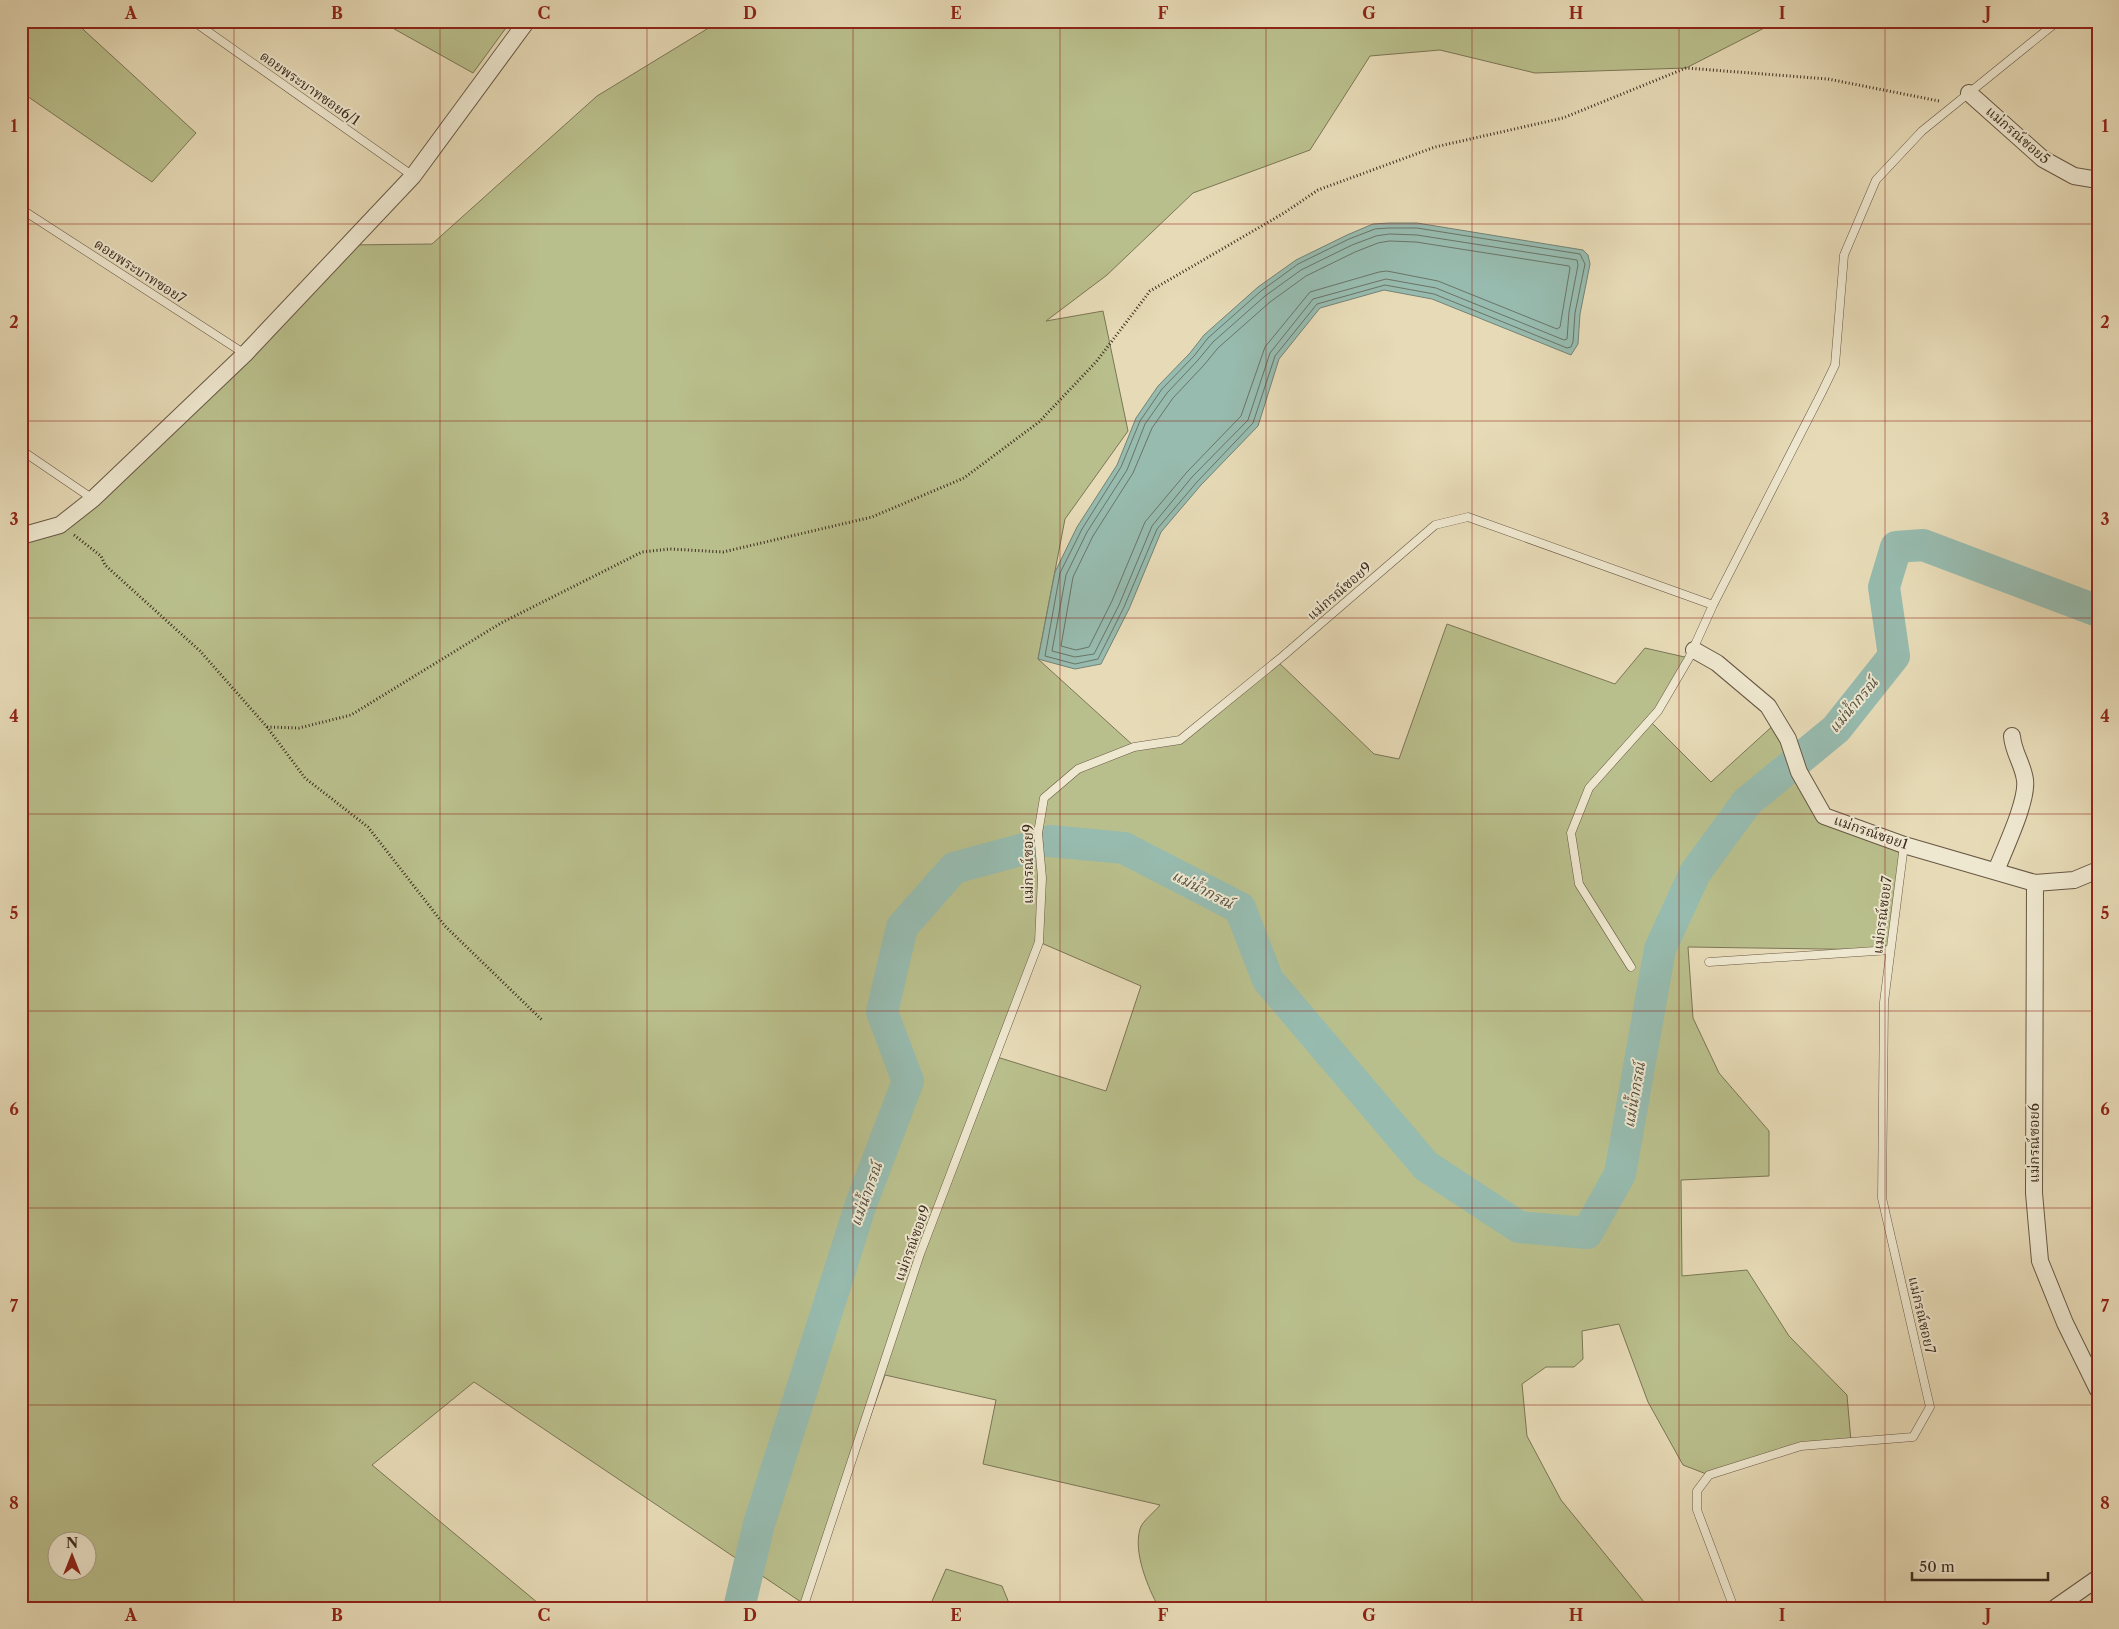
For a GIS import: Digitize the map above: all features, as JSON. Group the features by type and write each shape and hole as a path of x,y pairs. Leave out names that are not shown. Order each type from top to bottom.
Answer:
{"street":[{"path":"21,536 60,525 93,499 245,354 414,176 527,21"},
{"name":"แม่กรณ์ซอย5","path":"1969,92 2043,159 2074,176 2098,180"},
{"name":"แม่กรณ์ซอย1","path":"1694,650 1717,663 1768,706 1780,724 1795,756 1799,772 1824,816 1904,845 2035,883 2074,880 2098,870"},
{"path":"1996,872 2025,796 2026,781 2012,744 2012,736"},
{"name":"แม่กรณ์ซอย6","path":"2035,883 2034,1193 2040,1261 2065,1323 2098,1390"},
{"path":"2055,1608 2098,1578"}],"lane":[{"name":"ดอยพระบาทซอย6/1","path":"193,21 414,176"},
{"path":"1631,967 1579,884 1571,832 1589,788 1658,711 1694,650 1712,606 1835,365 1844,255 1876,180 1922,131 2058,21"},
{"name":"ดอยพระบาทซอย7","path":"21,209 245,354"},
{"path":"21,450 93,499"},
{"name":"แม่กรณ์ซอย9","path":"803,1608 920,1254 1039,942 1042,878 1038,832 1044,798 1078,768 1134,747 1180,740 1283,656 1435,525 1468,517 1712,606"},
{"name":"แม่กรณ์ซอย7","path":"1734,1608 1697,1510 1696,1491 1709,1475 1801,1446 1913,1437 1930,1407 1882,1198 1884,1002 1904,845"},
{"path":"1709,962 1890,950"}],"path":[{"path":"267,727 299,728 351,715 502,623 642,552 670,549 723,552 872,517 964,478 1039,422 1096,362 1150,291 1284,213 1318,190 1435,148 1563,118 1686,68 1828,79 1954,105"},
{"path":"60,525 101,556 105,565 200,651 267,727 305,778 368,827 446,926 542,1020"}],"green space":[{"path":"21,21 74,21 196,133 152,182 24,94 21,96"},
{"path":"380,21 511,21 473,73"},
{"path":"720,21 1778,21 1686,68 1535,73 1440,50 1370,56 1310,150 1193,193 1107,275 1046,321 1103,311 1128,431 1065,519 1038,659 1135,747 1180,740 1277,661 1374,754 1399,759 1447,624 1615,684 1645,648 1689,658 1650,721 1711,782 1777,722 1822,818 1904,845 1890,950 1688,947 1693,1018 1719,1073 1769,1131 1769,1176 1681,1180 1682,1276 1747,1270 1789,1336 1847,1395 1851,1442 1801,1446 1709,1475 1683,1465 1648,1402 1619,1324 1582,1331 1583,1359 1574,1367 1546,1367 1522,1384 1527,1436 1561,1500 1649,1608 1159,1608 1143,1570 1138,1548 1138,1538 1141,1526 1160,1505 983,1464 996,1400 885,1375 804,1604 474,1382 372,1465 544,1608 21,1608 21,538 60,525 348,245 432,244 597,96","holes":["1039,942 1141,986 1106,1091 997,1057"]},
{"path":"946,1569 1002,1586 1011,1608 929,1608"}],"water":[{"path":"1417,223 1583,250 1588,255 1590,264 1580,314 1578,344 1571,355 1432,299 1384,290 1320,308 1279,359 1258,426 1201,485 1161,532 1129,609 1101,664 1075,669 1038,659 1055,572 1077,527 1117,465 1136,418 1158,386 1190,353 1204,335 1258,287 1296,260 1373,224"}],"waterway":[{"name":"แม่น้ำกรณ์","path":"1050,841 1124,848 1240,908 1268,980 1426,1166 1519,1227 1587,1233 1620,1174 1660,949 1695,873 1747,802 1836,729 1894,656 1884,587 1896,547 1923,545 2098,611"},
{"name":"แม่น้ำกรณ์","path":"739,1608 759,1524 861,1204 908,1081 882,1012 902,927 954,868 1024,849"}]}
